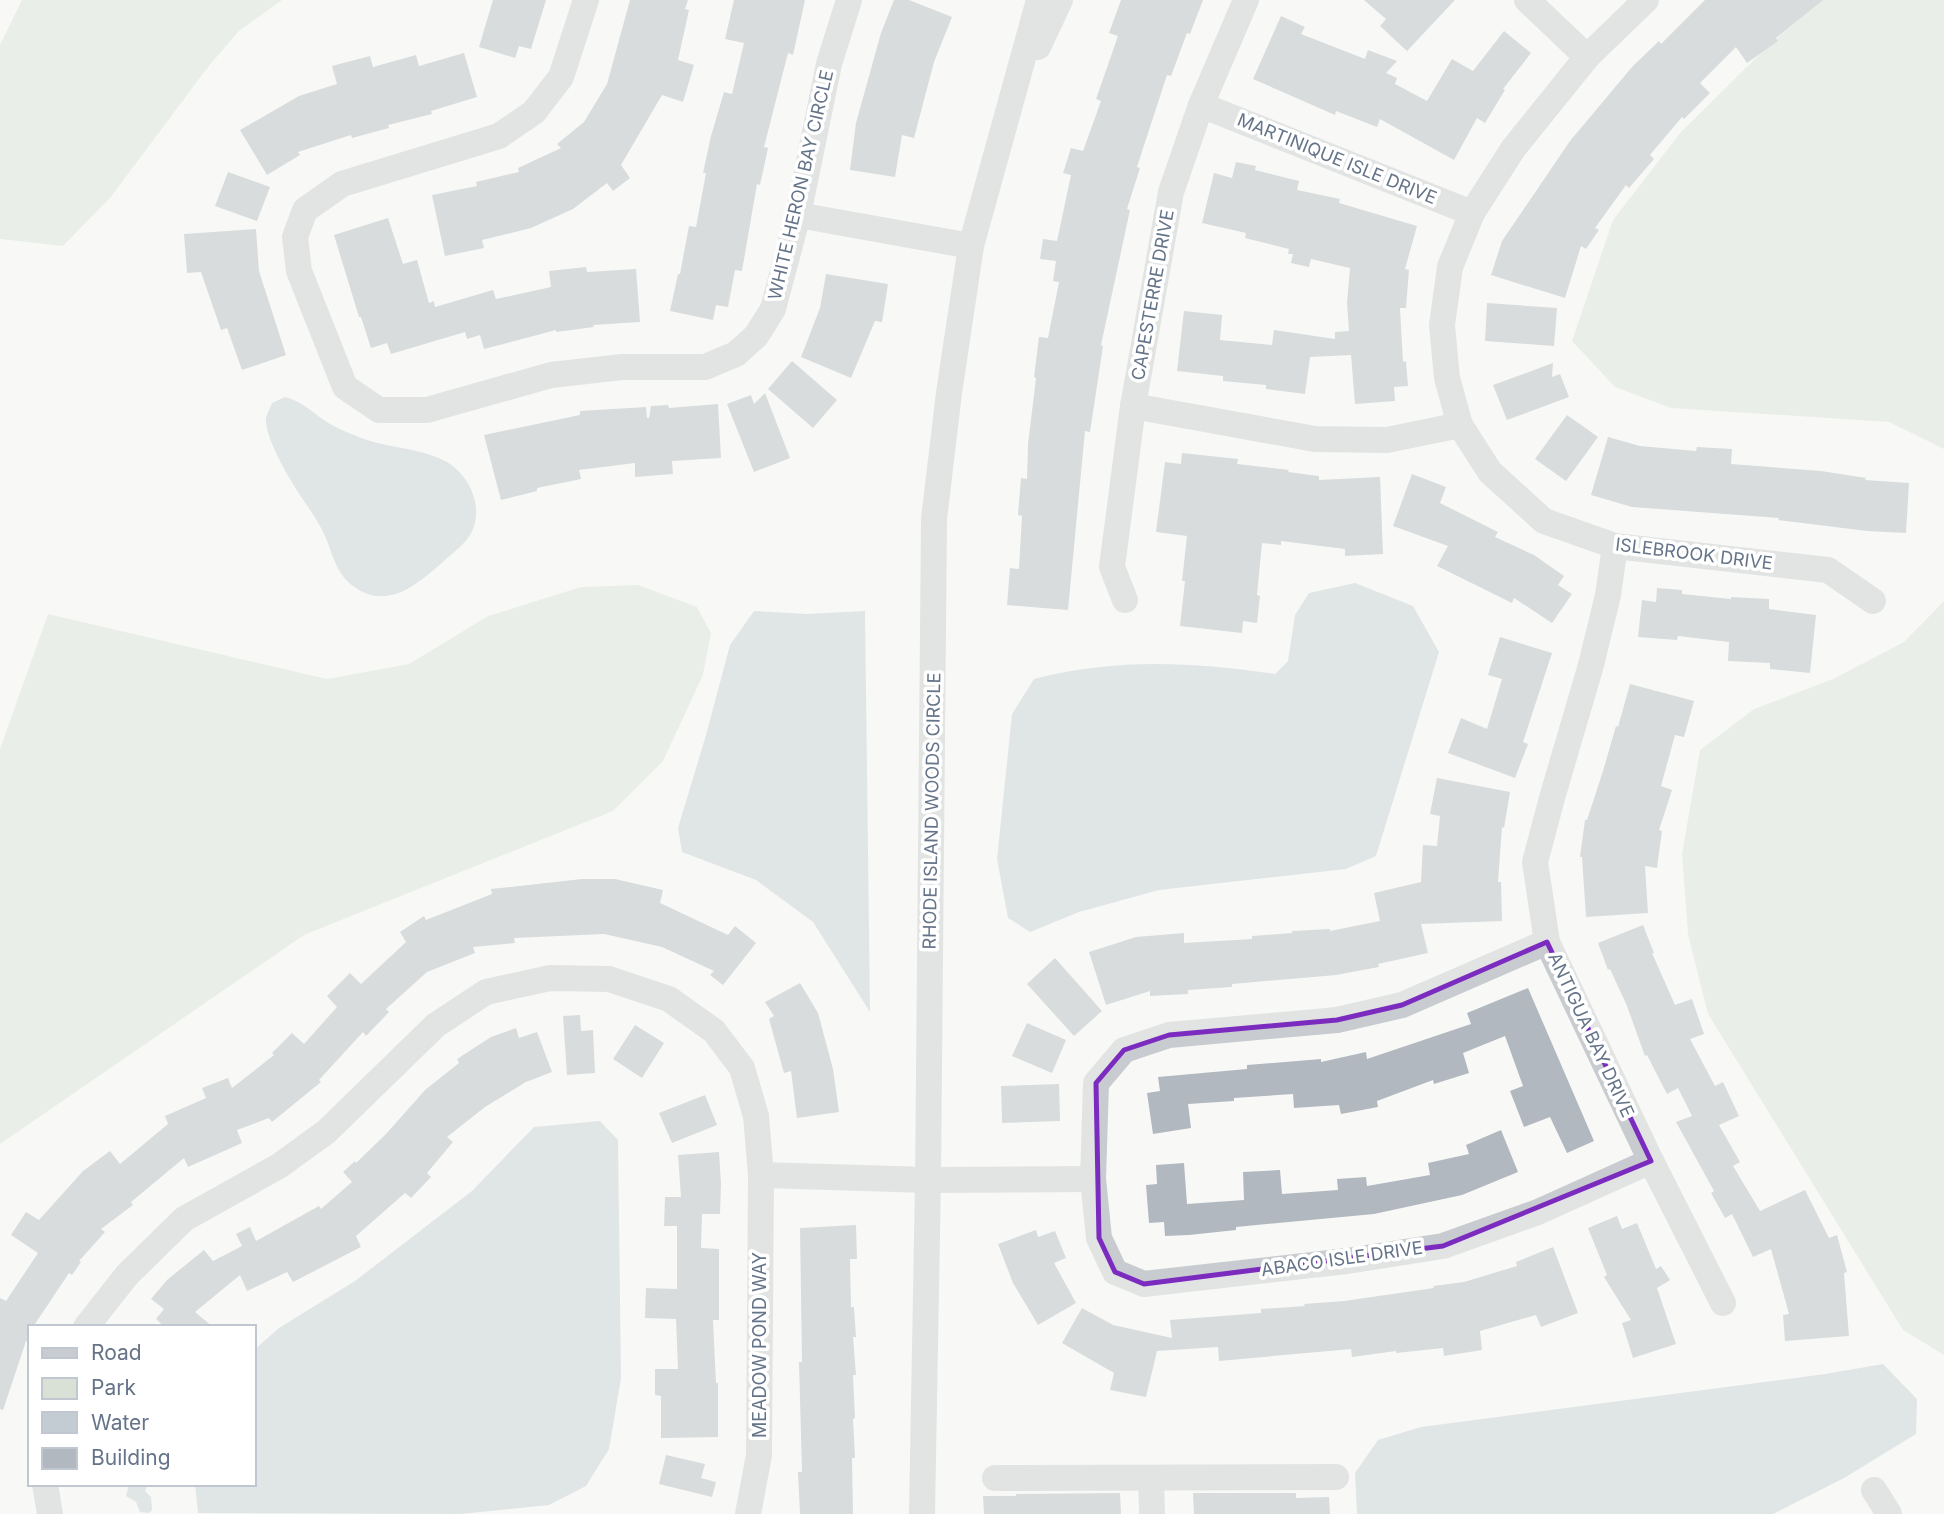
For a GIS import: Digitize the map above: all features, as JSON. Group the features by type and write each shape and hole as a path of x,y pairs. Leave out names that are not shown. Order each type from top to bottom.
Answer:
{"street":[{"name":"WHITE HERON BAY CIRCLE","path":"586,0 561,77 534,112 499,136 342,184 305,210 295,237 299,271 345,387 379,410 427,410 551,375 622,367 705,367 736,354 757,336 773,309 797,215 829,64 849,0"},
{"name":"RHODE ISLAND WOODS CIRCLE","path":"922,1514 934,519 971,246 1039,0"},
{"name":"RHODE ISLAND WOODS CIRCLE","path":"1006,115 1060,0"},
{"name":"CAPESTERRE DRIVE","path":"1125,600 1112,567 1133,406 1171,192 1201,105 1246,0"},
{"path":"1527,0 1587,58"},
{"name":"ISLEBROOK DRIVE","path":"1646,0 1587,58 1513,149 1472,212 1450,267 1442,325 1447,378 1460,425 1490,472 1544,521 1615,546 1828,570 1873,601"},
{"name":"MARTINIQUE ISLE DRIVE","path":"1201,105 1472,212"},
{"path":"797,215 971,246"},
{"path":"1133,406 1315,439 1387,440 1460,425"},
{"name":"ANTIGUA BAY DRIVE","path":"1615,546 1608,595 1591,665 1535,862 1547,942 1651,1161 1723,1303"},
{"name":"ABACO ISLE DRIVE","path":"1547,942 1402,1005 1337,1020 1169,1035 1124,1050 1096,1083 1093,1180 1099,1238 1115,1272 1144,1284 1346,1261 1443,1246 1538,1212 1651,1161"},
{"name":"MEADOW POND WAY","path":"88,1325 127,1275 184,1219 279,1166 327,1132 436,1024 486,992 550,978 609,979 669,999 714,1031 741,1068 755,1116 761,1175 759,1455 748,1514"},
{"path":"761,1175 928,1180 1093,1180"},
{"path":"995,1478 1336,1477"},
{"path":"1151,1478 1152,1514"},
{"path":"45,1486 50,1514"},
{"path":"1874,1490 1889,1514"}],"highlighted area":[{"path":"1547,942 1651,1161 1443,1246 1144,1284 1115,1272 1099,1238 1096,1083 1124,1050 1169,1035 1337,1020 1402,1005"}],"green space":[{"path":"22,0 282,0 239,31 208,67 110,198 63,246 0,239 0,45"},
{"path":"1822,0 1944,0 1944,449 1889,422 1671,408 1615,387 1572,341 1613,220 1681,132 1769,45"},
{"path":"638,585 697,607 711,633 703,675 663,761 613,811 304,935 0,1144 0,749 48,614 327,679 409,664 488,616 581,587"},
{"path":"1944,601 1944,1355 1903,1330 1708,1014 1688,934 1682,854 1700,750 1754,709 1833,679 1904,642"}],"water":[{"path":"285,397 349,433 374,442 425,453 453,466 467,481 475,500 476,519 468,538 425,577 402,591 378,596 353,586 339,569 321,528 288,475 270,438 267,415 272,403"},
{"path":"1355,583 1413,606 1439,652 1376,856 1346,869 1159,890 1079,912 1030,932 1008,918 997,859 1012,714 1034,679 1095,668 1154,664 1275,674 1288,661 1295,615 1309,593"},
{"path":"754,611 807,614 865,611 870,1012 813,922 756,880 682,852 678,828 730,645"},
{"path":"600,1121 618,1140 621,1378 609,1449 586,1486 549,1505 461,1514 198,1513 195,1486 256,1486 256,1348 279,1328 355,1281 472,1191 534,1127"},
{"path":"1883,1364 1917,1399 1916,1434 1844,1478 1773,1514 1357,1514 1355,1473 1378,1440 1421,1427"},
{"path":"147,1486 145,1491 151,1497 152,1510 149,1513 140,1512 136,1502 126,1496 128,1488"}],"building":[{"path":"493,0 546,0 531,49 519,46 515,58 479,47"},
{"path":"630,0 688,0 685,9 689,10 678,60 694,65 683,102 662,95 621,165 630,178 613,191 607,183 573,209 531,228 482,240 484,248 445,256 432,195 477,186 476,182 519,172 518,168 561,148 557,144 584,122 607,84"},
{"path":"734,0 805,0 793,55 788,53 764,147 768,148 760,185 757,184 742,271 735,270 728,307 716,305 713,320 670,311 689,226 696,227 711,136 724,92 732,94 744,43 725,39"},
{"path":"894,0 909,0 952,17 934,62 914,138 902,135 895,177 850,170 856,123 881,33"},
{"path":"1121,0 1203,0 1171,76 1167,75 1137,167 1140,168 1127,209 1130,210 1101,345 1103,346 1090,432 1085,431 1068,610 1007,605 1010,568 1019,569 1022,516 1018,515 1021,478 1027,479 1039,337 1048,338 1059,282 1053,281 1056,261 1040,259 1043,239 1057,241 1071,175 1063,173 1071,148 1083,151 1101,101 1096,99 1118,36 1109,33"},
{"path":"1364,0 1455,0 1407,51 1380,26 1386,19"},
{"path":"1705,0 1823,0 1776,38 1778,41 1747,63 1736,47 1700,83 1710,93 1684,119 1682,117 1650,155 1654,159 1629,188 1626,185 1595,228 1599,230 1586,249 1581,246 1565,298 1491,275 1502,241 1570,141 1632,67 1659,41 1661,44"},
{"path":"1281,16 1305,27 1301,34 1365,59 1368,50 1397,61 1386,73 1397,78 1395,84 1427,101 1452,59 1473,71 1504,31 1531,53 1503,89 1505,90 1485,123 1477,118 1454,160 1380,119 1377,127 1336,111 1335,115 1253,79"},
{"path":"464,53 477,97 431,111 432,114 388,125 389,128 352,138 351,135 298,152 300,155 267,175 240,130 299,96 337,84 332,66 370,56 373,67 416,55 419,66"},
{"path":"1236,162 1256,166 1255,170 1299,181 1297,190 1340,199 1339,203 1417,226 1405,269 1409,270 1406,308 1400,308 1403,362 1406,361 1408,386 1394,387 1395,401 1355,404 1351,355 1310,357 1305,394 1266,389 1266,385 1223,381 1223,376 1177,371 1184,311 1222,315 1220,340 1272,345 1274,330 1335,339 1335,332 1349,331 1347,303 1350,268 1311,259 1309,267 1291,263 1293,254 1288,254 1289,249 1245,238 1246,233 1202,223 1214,173 1232,178"},
{"path":"228,172 270,187 257,221 215,206"},
{"path":"388,218 403,264 417,260 429,303 434,301 435,307 493,290 496,299 551,287 549,271 586,267 587,272 636,269 640,322 556,330 484,349 480,335 467,339 465,332 391,354 387,343 371,348 334,235"},
{"path":"256,229 259,271 286,355 242,370 227,328 221,330 201,272 187,273 184,234"},
{"path":"826,274 888,284 882,322 875,321 851,378 801,357 820,308"},
{"path":"1487,303 1557,308 1554,346 1485,341"},
{"path":"792,361 837,400 813,428 768,389"},
{"path":"1553,363 1552,377 1560,374 1569,397 1507,420 1493,385"},
{"path":"765,393 790,458 754,472 727,404 751,395 754,404"},
{"path":"718,404 721,458 672,461 673,474 635,477 635,463 579,470 581,479 537,488 537,491 501,500 484,435 580,415 580,411 646,407 649,418 651,406 668,405 669,408"},
{"path":"1567,415 1598,437 1566,481 1535,459"},
{"path":"1608,437 1640,446 1696,451 1697,447 1732,449 1731,464 1821,471 1866,478 1865,480 1909,483 1906,533 1867,531 1778,520 1779,518 1632,507 1591,495"},
{"path":"1182,453 1238,459 1237,464 1289,470 1288,472 1319,476 1319,480 1380,477 1383,554 1345,556 1345,549 1281,541 1281,545 1262,543 1257,623 1243,621 1242,633 1180,626 1187,536 1156,532 1165,462 1181,464"},
{"path":"1412,474 1446,487 1440,503 1498,532 1495,537 1534,555 1564,576 1558,585 1572,594 1552,623 1514,598 1512,603 1437,566 1448,546 1393,526"},
{"path":"1657,588 1682,590 1682,594 1731,599 1769,599 1769,609 1816,615 1810,673 1770,669 1770,663 1728,661 1729,642 1678,636 1677,640 1638,637 1642,600 1656,602"},
{"path":"1500,637 1552,653 1523,742 1528,744 1515,778 1448,753 1461,718 1487,729 1502,679 1488,675"},
{"path":"1630,684 1694,701 1684,737 1675,735 1661,786 1672,790 1659,830 1662,831 1657,868 1645,866 1648,913 1586,917 1580,857 1585,820 1616,726 1618,727"},
{"path":"1437,778 1510,792 1504,828 1502,827 1498,882 1501,882 1502,921 1421,924 1428,953 1378,964 1379,967 1336,975 1188,990 1188,994 1150,996 1150,991 1106,1005 1089,952 1136,937 1184,933 1184,943 1252,939 1252,936 1292,931 1330,931 1380,921 1374,893 1421,882 1423,845 1437,846 1440,816 1430,814"},
{"path":"582,879 615,879 663,890 660,903 728,935 735,926 756,943 723,985 710,975 714,971 662,947 604,934 514,938 515,943 473,947 475,953 427,972 386,1009 389,1012 366,1036 363,1032 319,1080 321,1082 272,1122 269,1118 237,1130 242,1143 188,1167 184,1158 131,1202 133,1205 101,1229 105,1232 79,1261 81,1262 72,1275 69,1273 34,1325 28,1325 28,1342 26,1341 3,1410 0,1409 0,1298 6,1301 38,1253 11,1235 26,1212 39,1220 83,1171 110,1151 120,1164 168,1124 165,1116 206,1098 202,1088 228,1078 232,1088 274,1055 272,1053 292,1033 304,1044 337,1007 327,996 350,973 361,984 406,942 400,932 424,916 426,920 492,894 491,889"},
{"path":"1643,925 1675,1005 1692,999 1704,1034 1690,1039 1715,1086 1723,1082 1739,1116 1719,1125 1740,1162 1733,1166 1760,1211 1805,1190 1829,1238 1837,1235 1847,1272 1844,1273 1849,1336 1785,1341 1783,1315 1789,1314 1771,1249 1753,1257 1732,1214 1725,1218 1711,1193 1714,1191 1676,1122 1692,1116 1678,1088 1667,1094 1647,1055 1645,1056 1627,1006 1610,969 1608,970 1598,943"},
{"path":"1055,958 1102,1011 1074,1036 1027,984"},
{"path":"800,983 818,1013 833,1069 839,1112 797,1118 791,1071 784,1073 769,1019 774,1016 765,1002"},
{"path":"1528,988 1594,1141 1567,1153 1550,1117 1524,1127 1510,1091 1523,1086 1505,1036 1463,1053 1469,1073 1434,1084 1433,1080 1377,1101 1378,1107 1341,1114 1339,1105 1294,1108 1293,1094 1234,1098 1234,1101 1188,1104 1191,1128 1153,1134 1147,1093 1160,1091 1158,1077 1247,1069 1247,1065 1321,1059 1321,1062 1366,1052 1367,1059 1471,1024 1467,1013"},
{"path":"580,1015 581,1031 593,1030 595,1073 567,1075 563,1016"},
{"path":"1027,1023 1066,1040 1052,1073 1012,1056"},
{"path":"635,1025 664,1043 642,1078 613,1059"},
{"path":"516,1028 519,1038 537,1032 552,1072 526,1082 485,1107 447,1137 453,1142 427,1173 431,1177 411,1198 405,1193 356,1236 361,1247 293,1282 287,1272 247,1291 240,1275 195,1312 211,1325 163,1325 156,1319 164,1309 151,1299 167,1280 204,1250 213,1261 242,1246 236,1234 250,1227 256,1241 319,1206 321,1209 352,1182 343,1172 386,1134 425,1090 459,1063 457,1059 491,1037"},
{"path":"1059,1084 1060,1121 1002,1123 1001,1086"},
{"path":"705,1095 717,1125 672,1143 659,1113"},
{"path":"1501,1130 1518,1172 1462,1195 1374,1214 1236,1227 1236,1230 1189,1235 1165,1236 1164,1222 1149,1223 1146,1185 1157,1184 1156,1165 1184,1163 1187,1204 1244,1200 1243,1172 1280,1170 1282,1194 1338,1190 1337,1179 1366,1177 1367,1186 1430,1175 1428,1163 1469,1154 1466,1145"},
{"path":"719,1152 720,1214 702,1214 701,1248 719,1249 719,1320 713,1320 718,1383 718,1437 661,1438 661,1396 655,1395 655,1369 678,1369 676,1319 645,1318 646,1288 677,1289 677,1226 664,1226 665,1197 681,1197 678,1155"},
{"path":"1617,1216 1622,1229 1637,1223 1656,1269 1661,1266 1670,1280 1657,1288 1676,1344 1633,1358 1622,1323 1631,1320 1604,1277 1607,1275 1588,1228"},
{"path":"856,1225 857,1259 850,1259 851,1307 854,1307 856,1337 853,1337 856,1375 853,1375 853,1514 800,1514 800,1228"},
{"path":"1036,1230 1038,1237 1055,1231 1066,1258 1054,1263 1076,1303 1038,1325 1013,1283 998,1244"},
{"path":"1553,1247 1578,1313 1541,1327 1536,1315 1480,1331 1482,1350 1444,1356 1443,1348 1352,1357 1351,1349 1219,1361 1218,1347 1157,1351 1146,1397 1110,1390 1114,1373 1062,1343 1082,1308 1113,1325 1172,1338 1170,1320 1261,1313 1261,1309 1305,1306 1304,1304 1434,1288 1433,1286 1464,1282 1517,1266 1516,1262"},
{"path":"666,1455 705,1464 701,1478 716,1482 712,1497 659,1484"},
{"path":"1120,1493 1121,1514 984,1514 983,1496"},
{"path":"1193,1493 1296,1493 1296,1498 1329,1497 1330,1514 1194,1514"}]}
